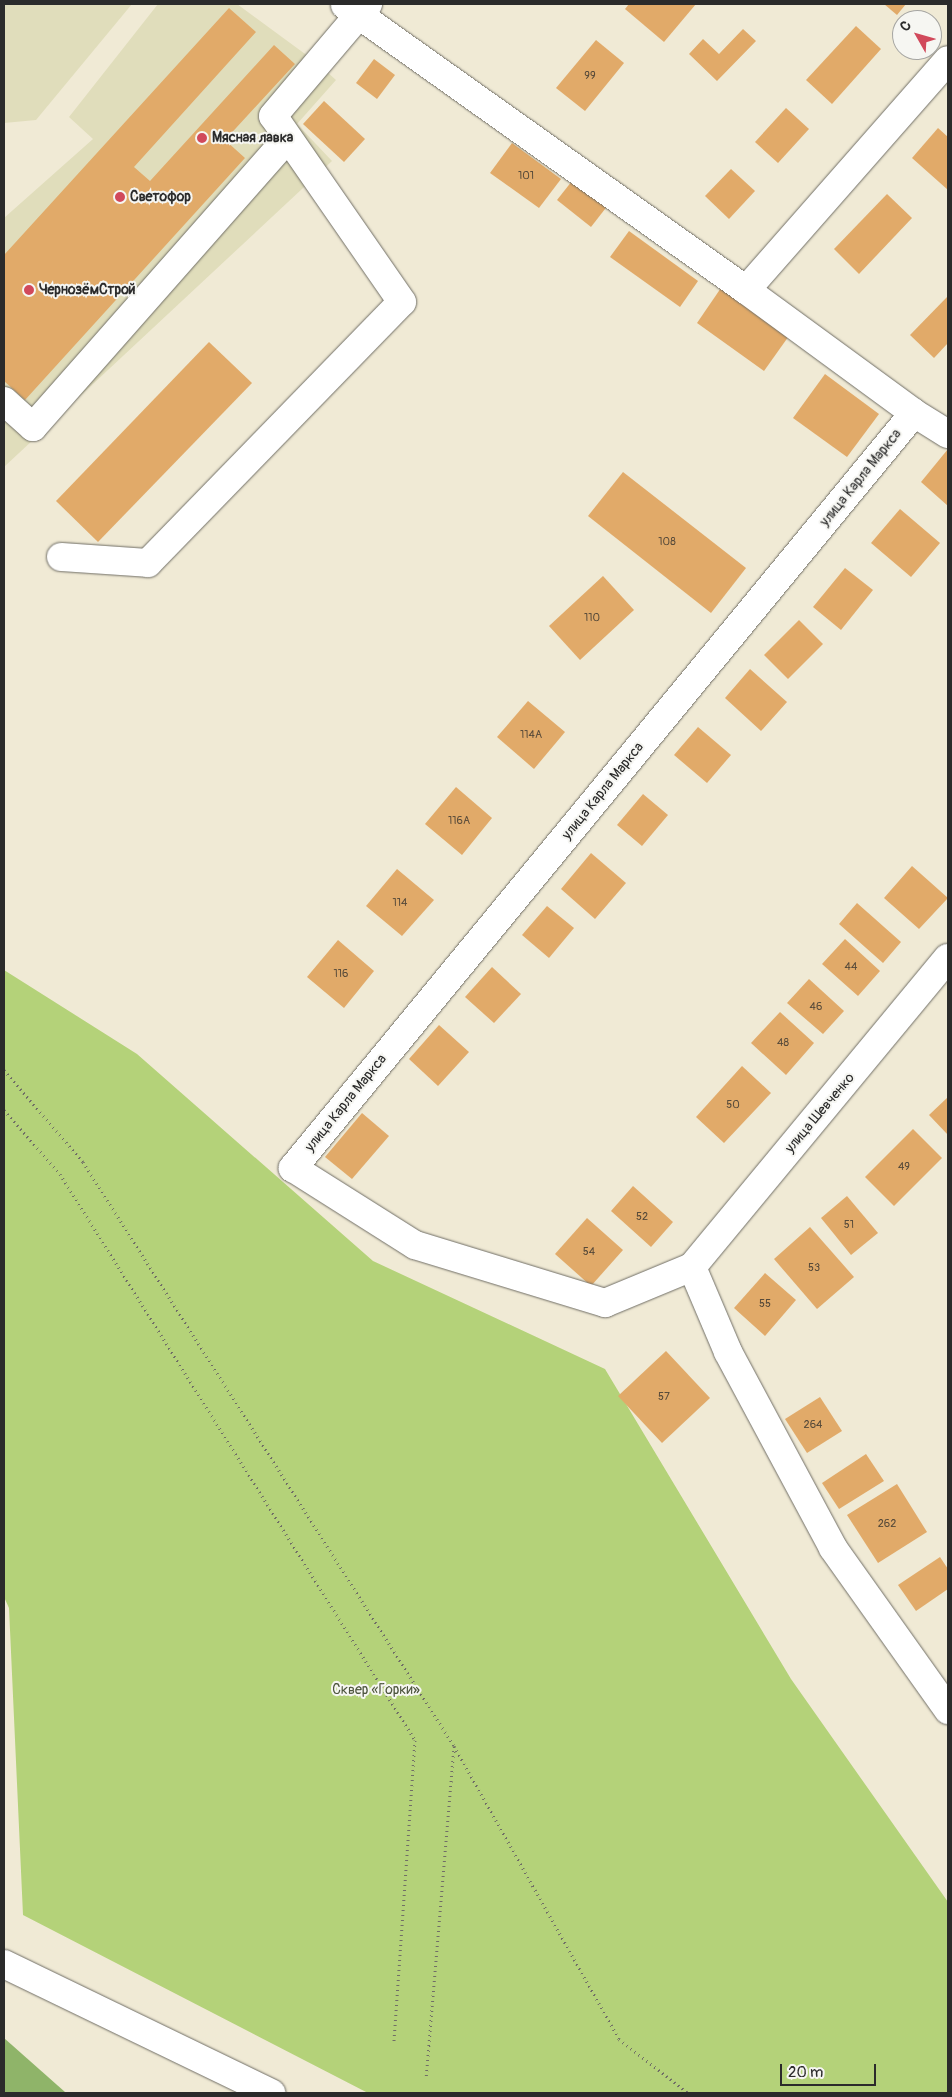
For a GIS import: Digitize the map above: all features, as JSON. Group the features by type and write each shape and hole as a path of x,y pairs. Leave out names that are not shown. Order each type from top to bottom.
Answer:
{"street":[{"path":"61,557 148,564 402,302 273,116 356,8 914,413 948,434"},
{"path":"746,290 948,60"},
{"path":"4,401 33,427 288,138"},
{"name":"улица Карла Маркса","path":"692,1267 605,1303 415,1245 293,1168 914,413"},
{"name":"улица Шевченко","path":"692,1267 948,958"},
{"path":"692,1267 728,1352 833,1548 948,1710"},
{"path":"4,1964 271,2093"}],"path":[{"path":"4,1070 83,1162 454,1746 619,2040 688,2093"},
{"path":"4,1110 60,1174 414,1740 394,2041"},
{"path":"426,2077 454,1746"}],"shaded area":[{"path":"4,4 132,4 36,120 4,123"},
{"path":"158,4 237,4 316,62 336,80 297,124 332,161 4,467 4,218 93,139 69,117"}],"green space":[{"name":"Сквер «Горки»","path":"4,970 137,1054 373,1261 605,1369 791,1679 948,1902 948,2093 368,2093 23,1915 9,1608 4,1597"},
{"path":"4,2038 65,2092 65,2093 4,2093"}],"building":[{"path":"629,4 696,4 664,42 625,9"},
{"path":"884,4 906,4 901,10 892,11"},
{"path":"229,8 256,32 134,167 150,181 274,45 295,64 225,140 245,158 25,400 4,381 4,255"},
{"path":"856,26 881,49 832,104 806,80"},
{"path":"743,29 756,41 717,81 689,54 703,39 719,54"},
{"path":"596,40 624,63 585,111 556,88"},
{"path":"374,59 395,75 377,99 356,83"},
{"path":"324,101 365,139 344,162 303,124"},
{"path":"786,108 809,129 778,163 755,142"},
{"path":"938,128 948,137 948,190 912,158"},
{"path":"512,143 561,179 539,208 490,173"},
{"path":"731,169 755,191 729,219 705,196"},
{"path":"572,181 619,191 591,227 557,200"},
{"path":"887,194 912,218 859,274 834,249"},
{"path":"629,231 698,281 680,307 610,257"},
{"path":"723,285 791,333 764,371 697,323"},
{"path":"948,296 948,343 934,358 910,335"},
{"path":"209,342 252,383 98,542 56,501"},
{"path":"825,374 879,414 847,457 793,418"},
{"path":"948,449 948,506 921,482"},
{"path":"623,472 746,568 711,613 588,516"},
{"path":"900,509 940,543 911,577 871,543"},
{"path":"845,568 873,590 841,630 813,607"},
{"path":"603,576 634,610 580,660 549,626"},
{"path":"799,620 823,644 788,679 764,655"},
{"path":"750,669 787,702 761,731 725,698"},
{"path":"528,701 565,732 534,769 497,737"},
{"path":"698,727 731,755 707,783 674,755"},
{"path":"456,787 492,818 462,855 425,824"},
{"path":"643,794 668,815 642,846 617,825"},
{"path":"591,853 626,883 595,919 561,889"},
{"path":"912,866 948,898 919,929 884,898"},
{"path":"397,869 434,900 402,936 366,906"},
{"path":"857,903 901,942 883,963 839,924"},
{"path":"547,906 574,928 549,958 522,935"},
{"path":"845,939 880,971 858,996 822,964"},
{"path":"338,940 374,971 344,1008 307,977"},
{"path":"492,967 521,994 494,1023 465,997"},
{"path":"809,979 844,1011 823,1034 787,1003"},
{"path":"780,1012 814,1043 786,1075 751,1043"},
{"path":"439,1025 469,1052 438,1086 409,1059"},
{"path":"742,1066 771,1093 724,1143 696,1117"},
{"path":"948,1097 948,1135 929,1115"},
{"path":"362,1113 389,1136 352,1179 325,1157"},
{"path":"913,1129 942,1158 894,1206 865,1177"},
{"path":"633,1186 673,1222 651,1247 611,1211"},
{"path":"847,1196 878,1233 851,1255 821,1218"},
{"path":"587,1218 623,1250 591,1286 555,1254"},
{"path":"810,1227 854,1277 817,1309 774,1259"},
{"path":"765,1273 796,1300 765,1336 734,1308"},
{"path":"666,1351 710,1398 662,1443 618,1396"},
{"path":"820,1397 842,1431 807,1453 785,1419"},
{"path":"866,1454 884,1481 839,1509 822,1483"},
{"path":"897,1484 927,1532 878,1563 847,1515"},
{"path":"940,1557 948,1569 948,1589 916,1611 898,1585"}],"place":[{"name":"Мясная лавка","path":"202,138"},
{"name":"Светофор","path":"120,197"},
{"name":"ЧернозёмСтрой","path":"29,290"}]}
